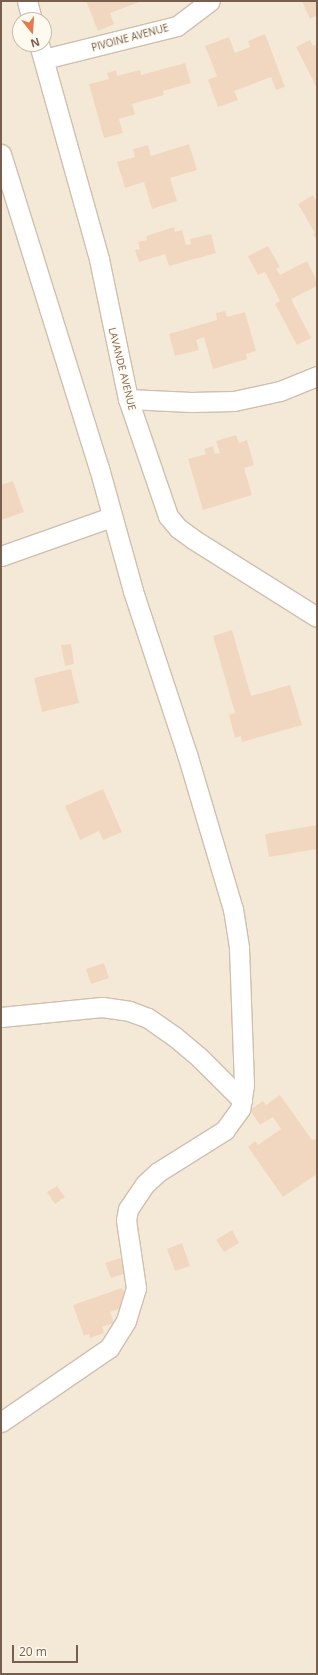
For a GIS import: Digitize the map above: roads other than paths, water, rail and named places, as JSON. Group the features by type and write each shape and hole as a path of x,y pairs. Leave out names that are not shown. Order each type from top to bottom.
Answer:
{"street":[{"path":"27,1 30,12"},
{"name":"PIVOINE AVENUE","path":"52,49 177,26 210,1"},
{"name":"LAVANDE AVENUE","path":"42,52 99,259 128,399 161,501 178,528 317,617"},
{"path":"1,154 112,517 132,591 186,754 236,922 239,948 244,1046 242,1100 234,1121 225,1130 158,1172 145,1184 128,1209 126,1220 136,1288 126,1321 109,1348 1,1422"},
{"path":"128,399 191,402 234,401 280,391 317,376"},
{"path":"1,556 112,517"},
{"path":"1,1017 102,1007 129,1010 148,1018 174,1036 242,1100"}]}
